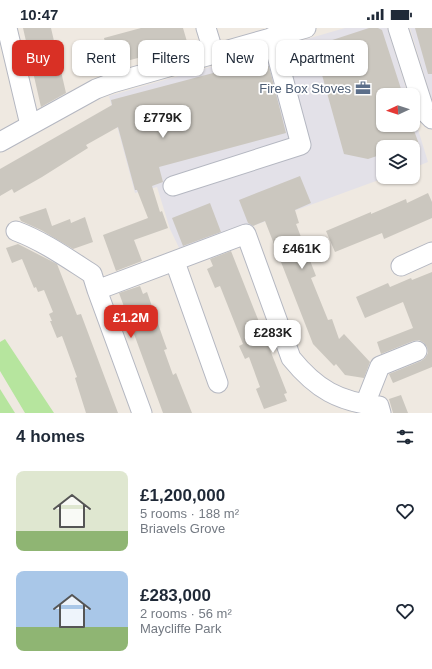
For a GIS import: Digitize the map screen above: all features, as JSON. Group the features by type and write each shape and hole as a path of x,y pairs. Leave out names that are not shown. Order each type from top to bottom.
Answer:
{"street":[{"path":"7,28 30,125"},
{"path":"206,28 212,48"},
{"path":"265,40 306,28"},
{"path":"398,28 425,112 432,119"},
{"path":"173,186 301,145 272,38"},
{"path":"0,142 96,89 212,55"},
{"path":"16,231 27,235 52,249 94,282 142,413"},
{"path":"94,282 175,262 246,234 291,358 319,386 347,400 373,409 380,366 417,351"},
{"path":"400,266 432,252"},
{"path":"175,262 218,383"}],"shaded area":[{"path":"345,28 387,28 406,88 376,88 376,132 419,132 428,162 420,165 420,140 376,140 376,181 181,252 170,229 157,187 135,193 109,96 178,76 204,76 204,69 212,66 212,76 268,76 268,50 276,48 276,76 368,76 368,40 303,40"},
{"path":"410,28 432,28 432,100"}],"green space":[{"path":"5,339 54,413 25,413 0,371 0,342"},
{"path":"0,389 15,413 0,413"}],"building":[{"path":"23,28 51,28 54,40 26,40"},
{"path":"141,28 183,28 187,40 138,40 138,58 130,60 130,40 105,40 104,38"},
{"path":"369,28 378,28 382,30 401,88 376,88 376,132 415,132 417,140 376,140 376,156 368,159 344,154 322,76 368,76 368,40 332,40"},
{"path":"415,28 432,28 432,74 428,74"},
{"path":"268,66 286,133 159,167 163,182 152,186 160,212 162,211 168,228 134,240 142,261 116,271 103,235 148,218 137,190 135,190 118,127 86,145 88,148 42,177 14,193 12,189 0,196 0,169 112,105 111,100 212,73 212,76 268,76"},
{"path":"34,76 62,76 66,93 41,107"},
{"path":"300,176 311,203 295,210 299,223 296,224 316,276 311,278 328,320 332,319 339,339 344,334 370,362 364,378 345,375 336,364 334,366 313,344 265,221 253,226 248,223 239,200"},
{"path":"428,193 432,202 432,218 384,239 382,233 335,252 326,231 371,212 371,214 406,199 407,203"},
{"path":"210,203 221,232 183,246 172,218"},
{"path":"46,208 52,226 70,219 71,223 85,217 93,242 73,249 41,230 21,221 19,217"},
{"path":"18,244 57,264 77,315 81,314 118,413 86,413 75,378 77,377 62,336 57,338 50,321 52,321 49,314 53,312 44,290 38,292 36,287 34,288 22,259 12,263 6,248"},
{"path":"231,251 287,393 284,394 287,401 264,409 256,389 260,387 249,357 245,359 239,346 243,344 220,286 215,288 207,269 213,266 210,259"},
{"path":"432,272 432,367 393,383 389,374 421,361 428,353 427,347 419,340 381,354 377,342 413,328 403,302 365,318 356,297 388,283 390,287 411,278 412,280"},
{"path":"140,286 143,294 147,292 167,349 164,350 173,375 176,373 192,413 163,413 119,293"},
{"path":"401,395 408,413 393,413 389,399"}],"place":[{"name":"Fire Box Stoves","path":"363,88"}]}
